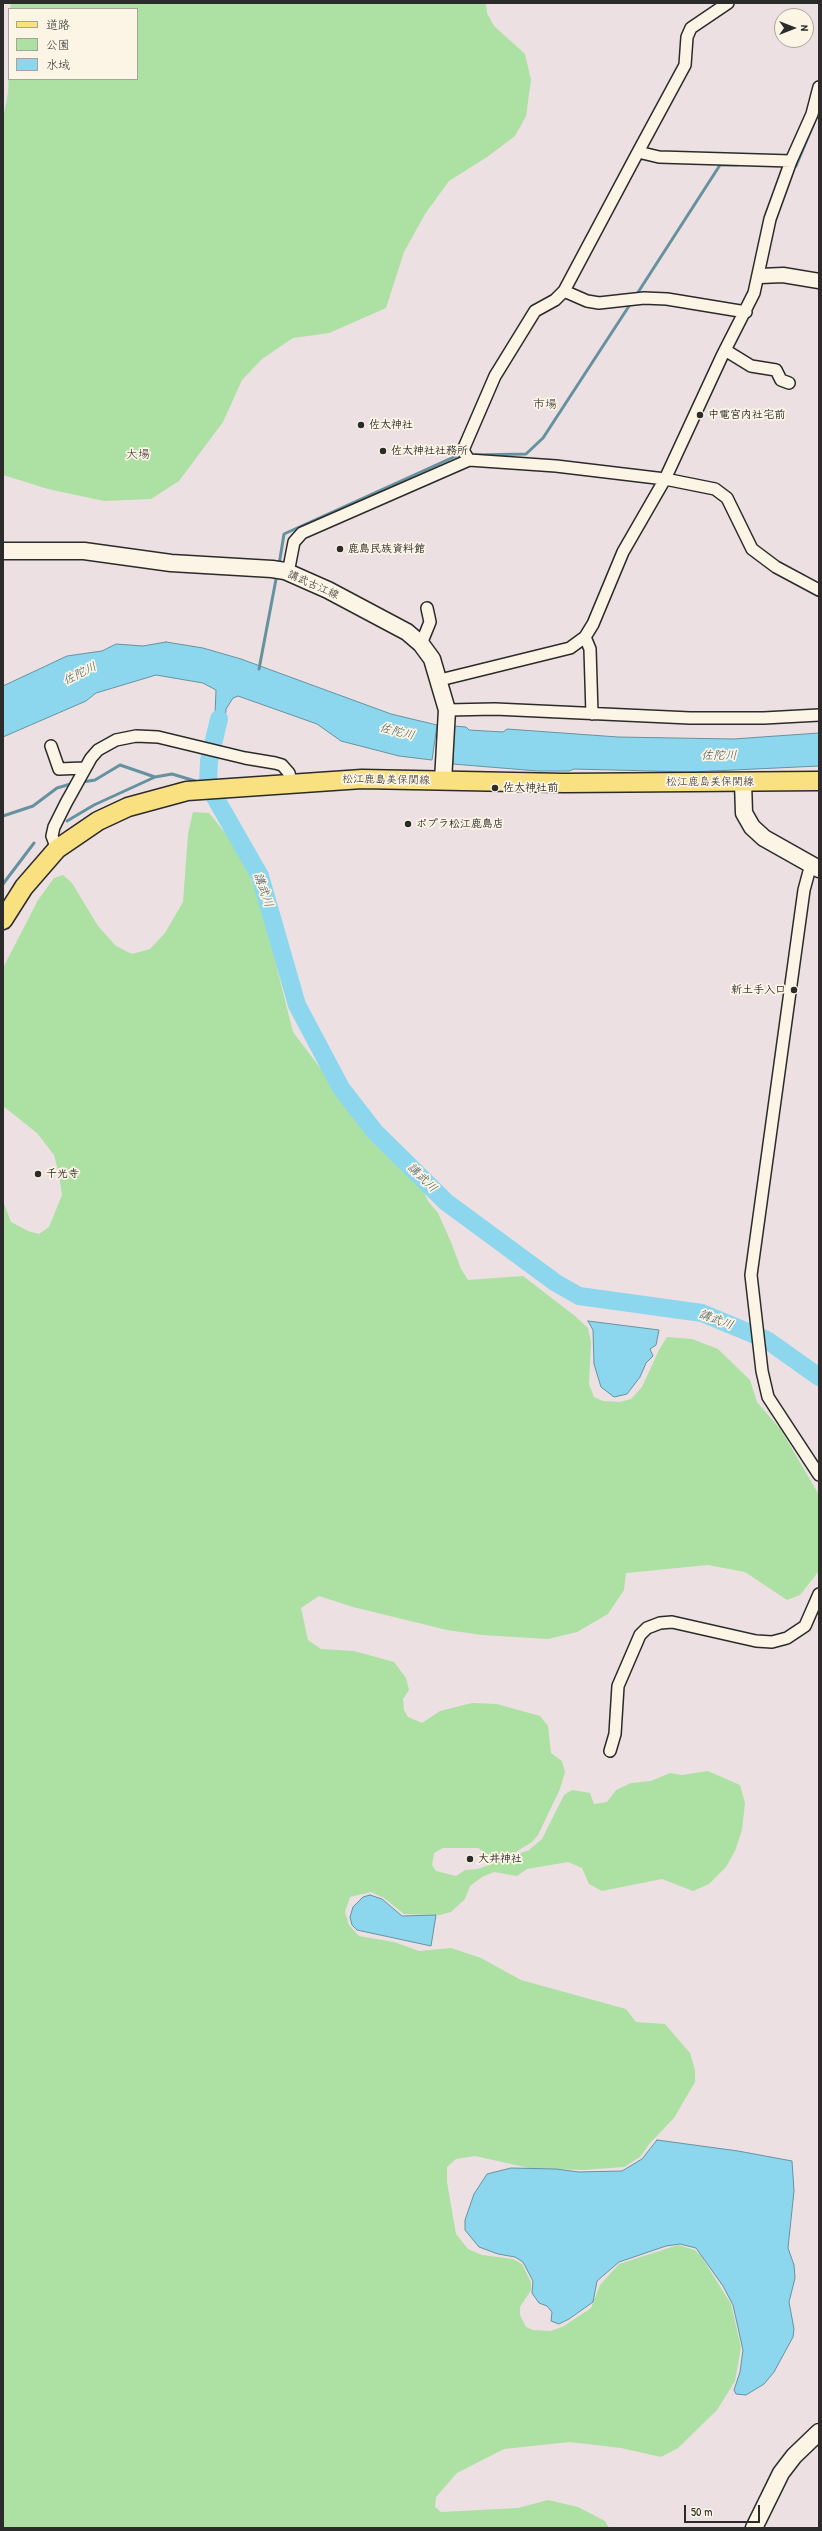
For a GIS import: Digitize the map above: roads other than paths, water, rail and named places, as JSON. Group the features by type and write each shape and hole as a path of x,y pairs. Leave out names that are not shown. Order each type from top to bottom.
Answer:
{"main road":[{"name":"講武古江線","path":"3,551 84,551 171,563 282,571 328,590 407,632 421,644 432,659 440,680 448,716 443,774"},
{"name":"松江鹿島美保関線","path":"3,920 24,887 57,849 98,821 128,807 187,791 292,782 443,774 743,782 819,781"},
{"path":"743,782 744,813 752,827 764,838 815,867"},
{"path":"754,2528 781,2473 794,2456 819,2432"}],"street":[{"path":"467,457 463,450 477,415 514,343 535,311 555,300 564,291 685,65 687,37 691,28 728,3"},
{"path":"440,680 570,648 585,636 593,624 609,590 623,552 665,479 725,350 746,312 760,276 770,219 791,161 812,114 819,87"},
{"path":"638,152 659,156 791,161"},
{"path":"760,276 783,275 819,281"},
{"path":"564,291 587,301 599,303 632,299 668,299 746,312"},
{"path":"725,350 751,366 776,370 781,380 789,383"},
{"path":"282,571 294,542 302,533 467,457 665,479 693,483 722,493 727,498 752,549 776,567 819,590"},
{"path":"421,644 430,622 427,608"},
{"path":"585,636 590,649 592,714"},
{"path":"448,716 495,709 592,714 764,718 819,714"},
{"path":"57,849 52,836 54,827 84,768 98,750 116,740 126,737 158,737 230,755 282,765 289,773 292,782"},
{"path":"50,746 59,769 84,768"},
{"path":"815,867 804,890 751,1260 756,1323 764,1385 768,1397 819,1475"},
{"path":"610,1751 615,1734 618,1686 640,1635 648,1628 660,1623 672,1622 756,1641 772,1642 787,1638 805,1626 819,1594"}],"water":[{"name":"佐陀川","path":"166,642 203,648 241,659 391,714 437,725 432,760 399,756 341,741 317,724 238,696 233,698 226,709 225,722 218,743 208,742 215,715 216,690 203,683 156,675 96,693 86,701 3,737 3,686 67,656 102,651 116,644 143,646"},
{"name":"佐陀川","path":"454,726 466,727 469,730 503,732 507,729 618,737 733,739 819,733 819,766 691,772 574,769 569,771 538,771 453,764"},
{"path":"588,1321 659,1330 656,1345 650,1349 653,1356 646,1363 640,1377 627,1394 614,1397 601,1387 594,1364 593,1330"},
{"path":"370,1895 382,1899 402,1916 436,1915 431,1946 357,1930 352,1925 350,1917 353,1907 363,1897"},
{"path":"657,2140 738,2151 792,2161 794,2191 788,2248 794,2265 795,2278 789,2302 794,2329 793,2337 774,2372 764,2384 746,2395 736,2394 734,2390 740,2372 743,2350 733,2305 723,2286 696,2248 680,2244 666,2246 619,2262 597,2281 593,2302 569,2319 559,2324 551,2321 552,2312 547,2306 539,2303 532,2293 533,2281 523,2262 515,2257 498,2254 479,2247 465,2230 465,2220 474,2194 487,2174 511,2168 556,2169 579,2172 622,2171 642,2159"}],"waterway":[{"path":"796,166 817,116"},
{"path":"635,297 720,165 737,165"},
{"path":"472,455 526,454 543,438 631,303"},
{"path":"279,565 284,534 456,456 463,456"},
{"path":"259,669 277,574"},
{"name":"講武川","path":"219,719 209,761 208,785 260,876 297,1005 341,1088 375,1132 446,1202 556,1283 579,1296 702,1313 767,1340 819,1377"},
{"name":"講武川","path":"82,782 95,780 120,765 155,777 172,774 202,783"},
{"path":"67,821 94,805 155,777"},
{"name":"講武川","path":"3,816 33,806 57,788 74,783"},
{"path":"3,884 34,843"}],"place":[{"name":"中電宮内社宅前","path":"700,415"},
{"name":"佐太神社","path":"361,425"},
{"name":"佐太神社社務所","path":"383,451"},
{"name":"鹿島民族資料館","path":"340,549"},
{"name":"佐太神社前","path":"495,788"},
{"name":"ポプラ松江鹿島店","path":"408,824"},
{"name":"新土手入口","path":"794,990"},
{"name":"千光寺","path":"38,1174"},
{"name":"大井神社","path":"470,1859"}],"district":[{"name":"市場","path":"545,405"},
{"name":"大場","path":"138,455"}]}
